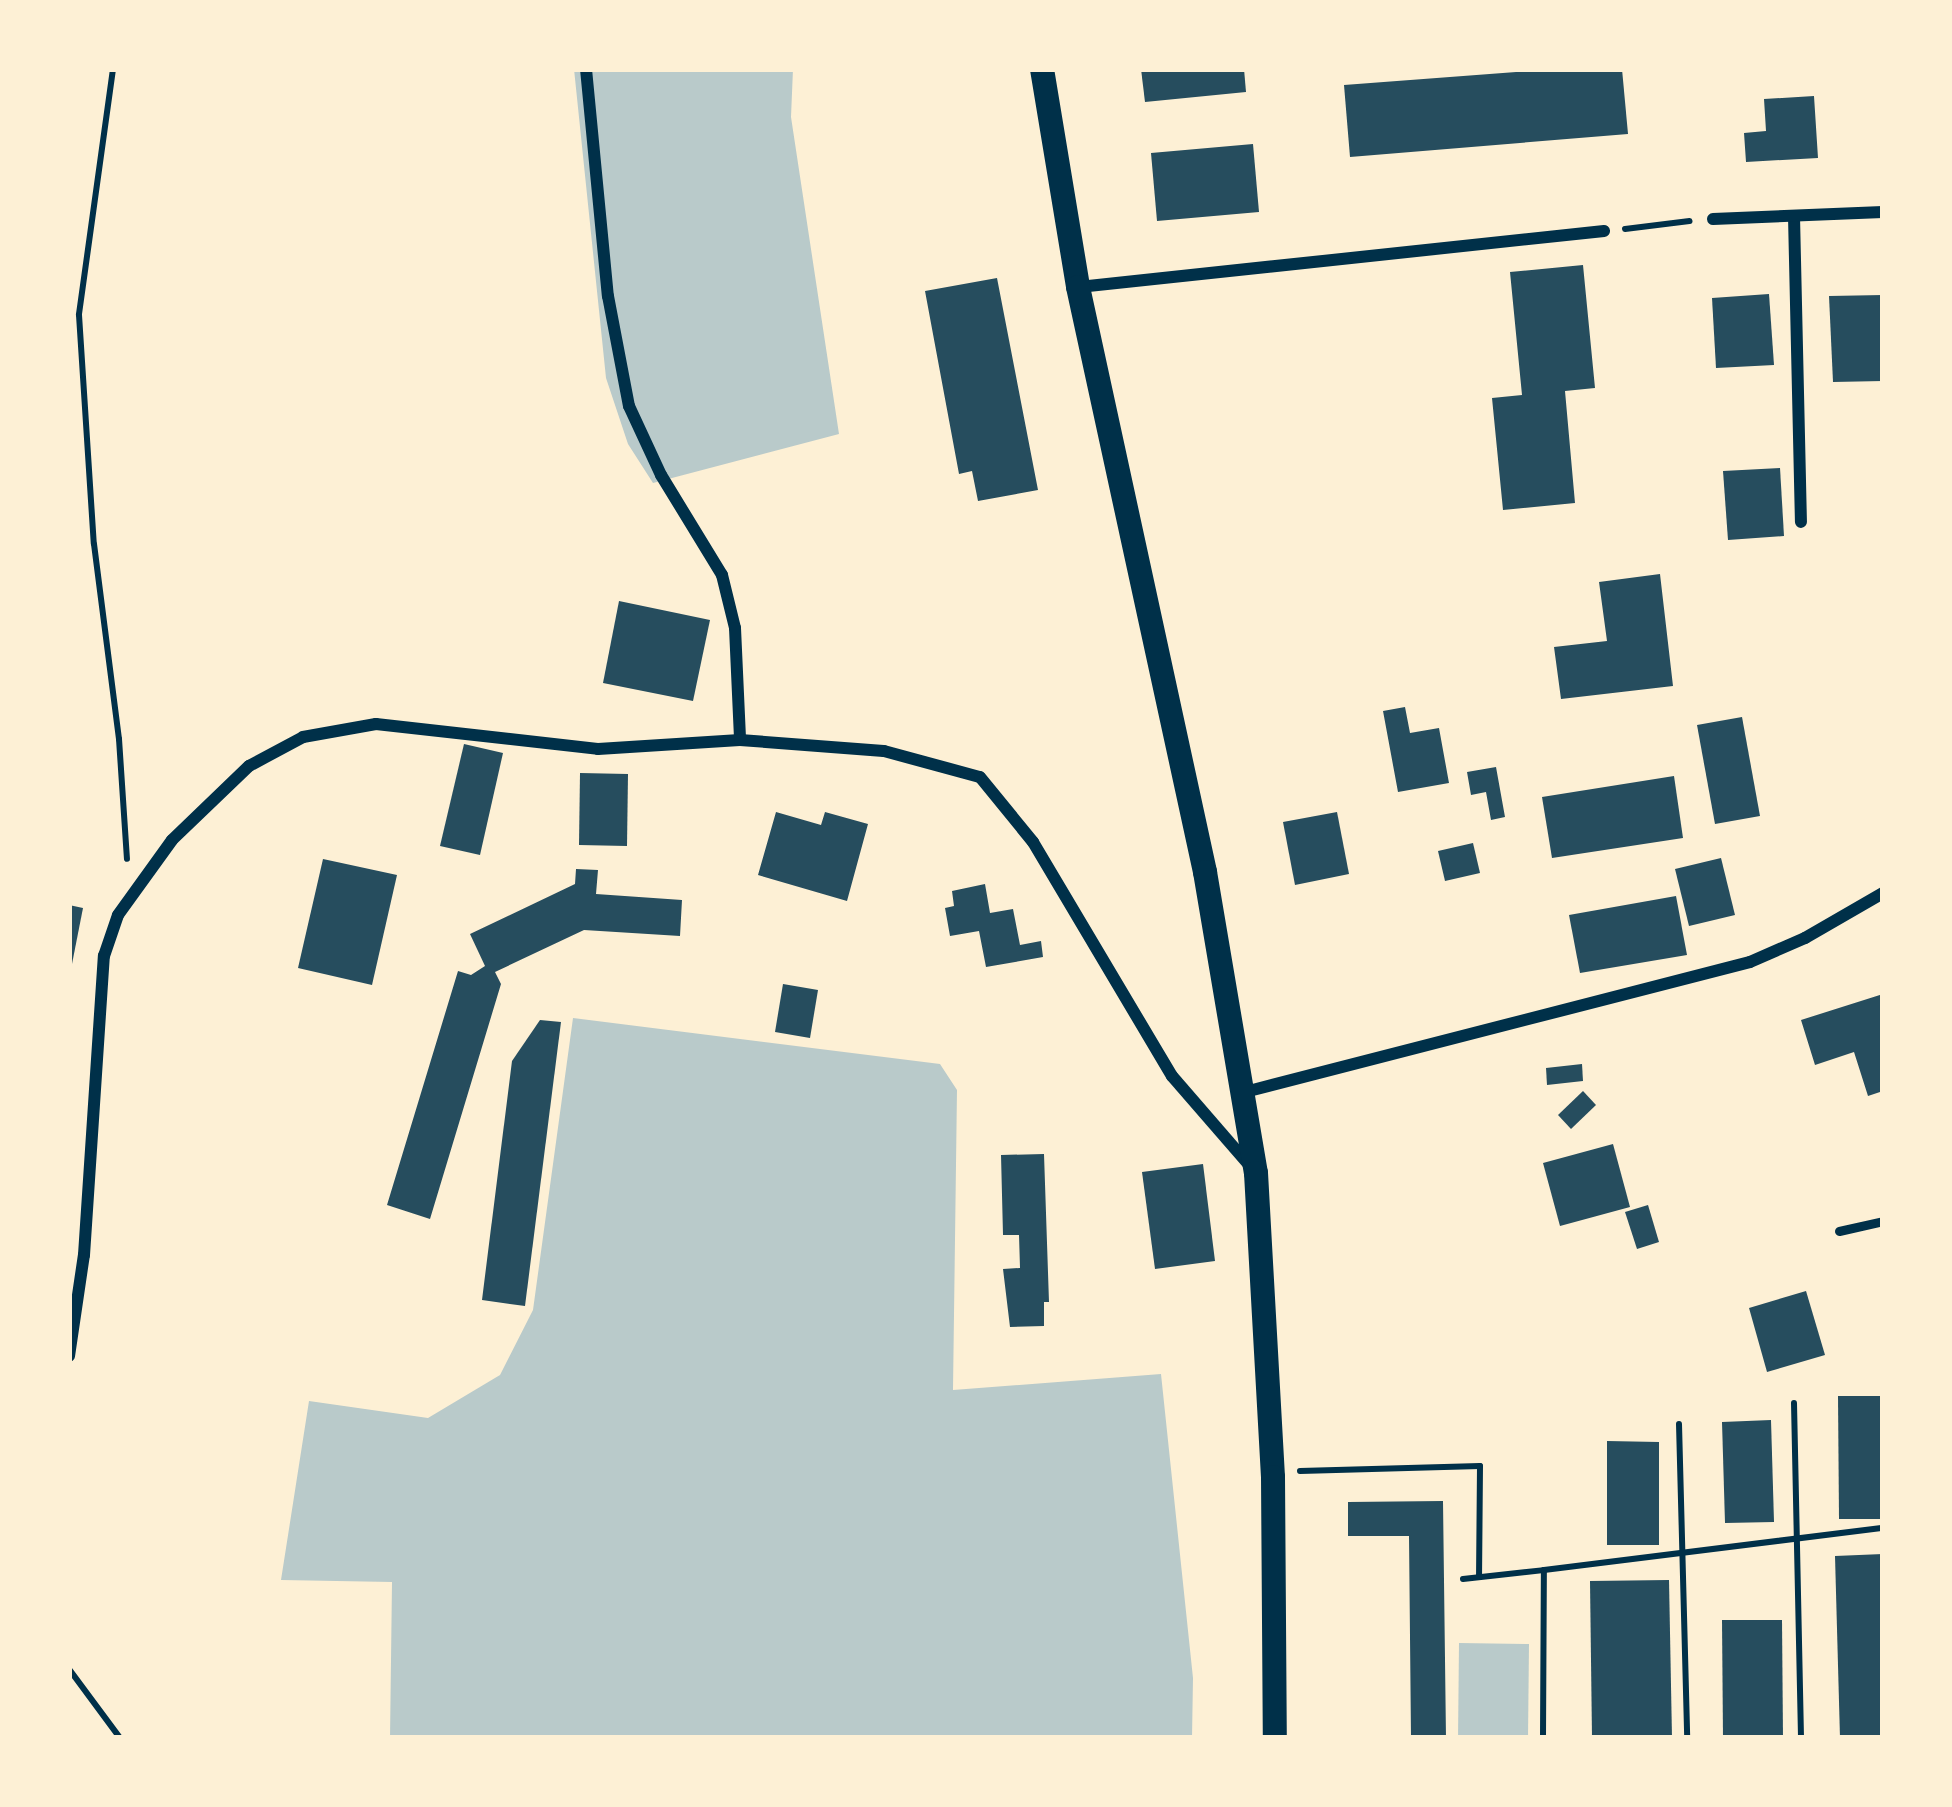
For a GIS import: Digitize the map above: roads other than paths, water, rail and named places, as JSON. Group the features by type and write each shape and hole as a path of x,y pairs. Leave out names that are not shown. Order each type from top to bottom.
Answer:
{"main road":[{"path":"1042,69 1078,287 1205,872 1245,1092 1256,1173 1273,1473 1274,1738"}],"street":[{"path":"586,69 608,296 629,406 661,475 722,575 735,628 740,740"},
{"path":"1713,219 1883,212"},
{"path":"1794,215 1801,522"},
{"path":"1078,287 1604,232"},
{"path":"69,1356 84,1255 104,956 131,889 172,840 249,766 303,737 376,724 488,732 598,749 740,740 884,751 980,777 1033,842 1172,1076 1256,1173"},
{"path":"1245,1092 1750,962 1805,938 1883,893"}],"lane":[{"path":"1839,1231 1883,1221"}]}
